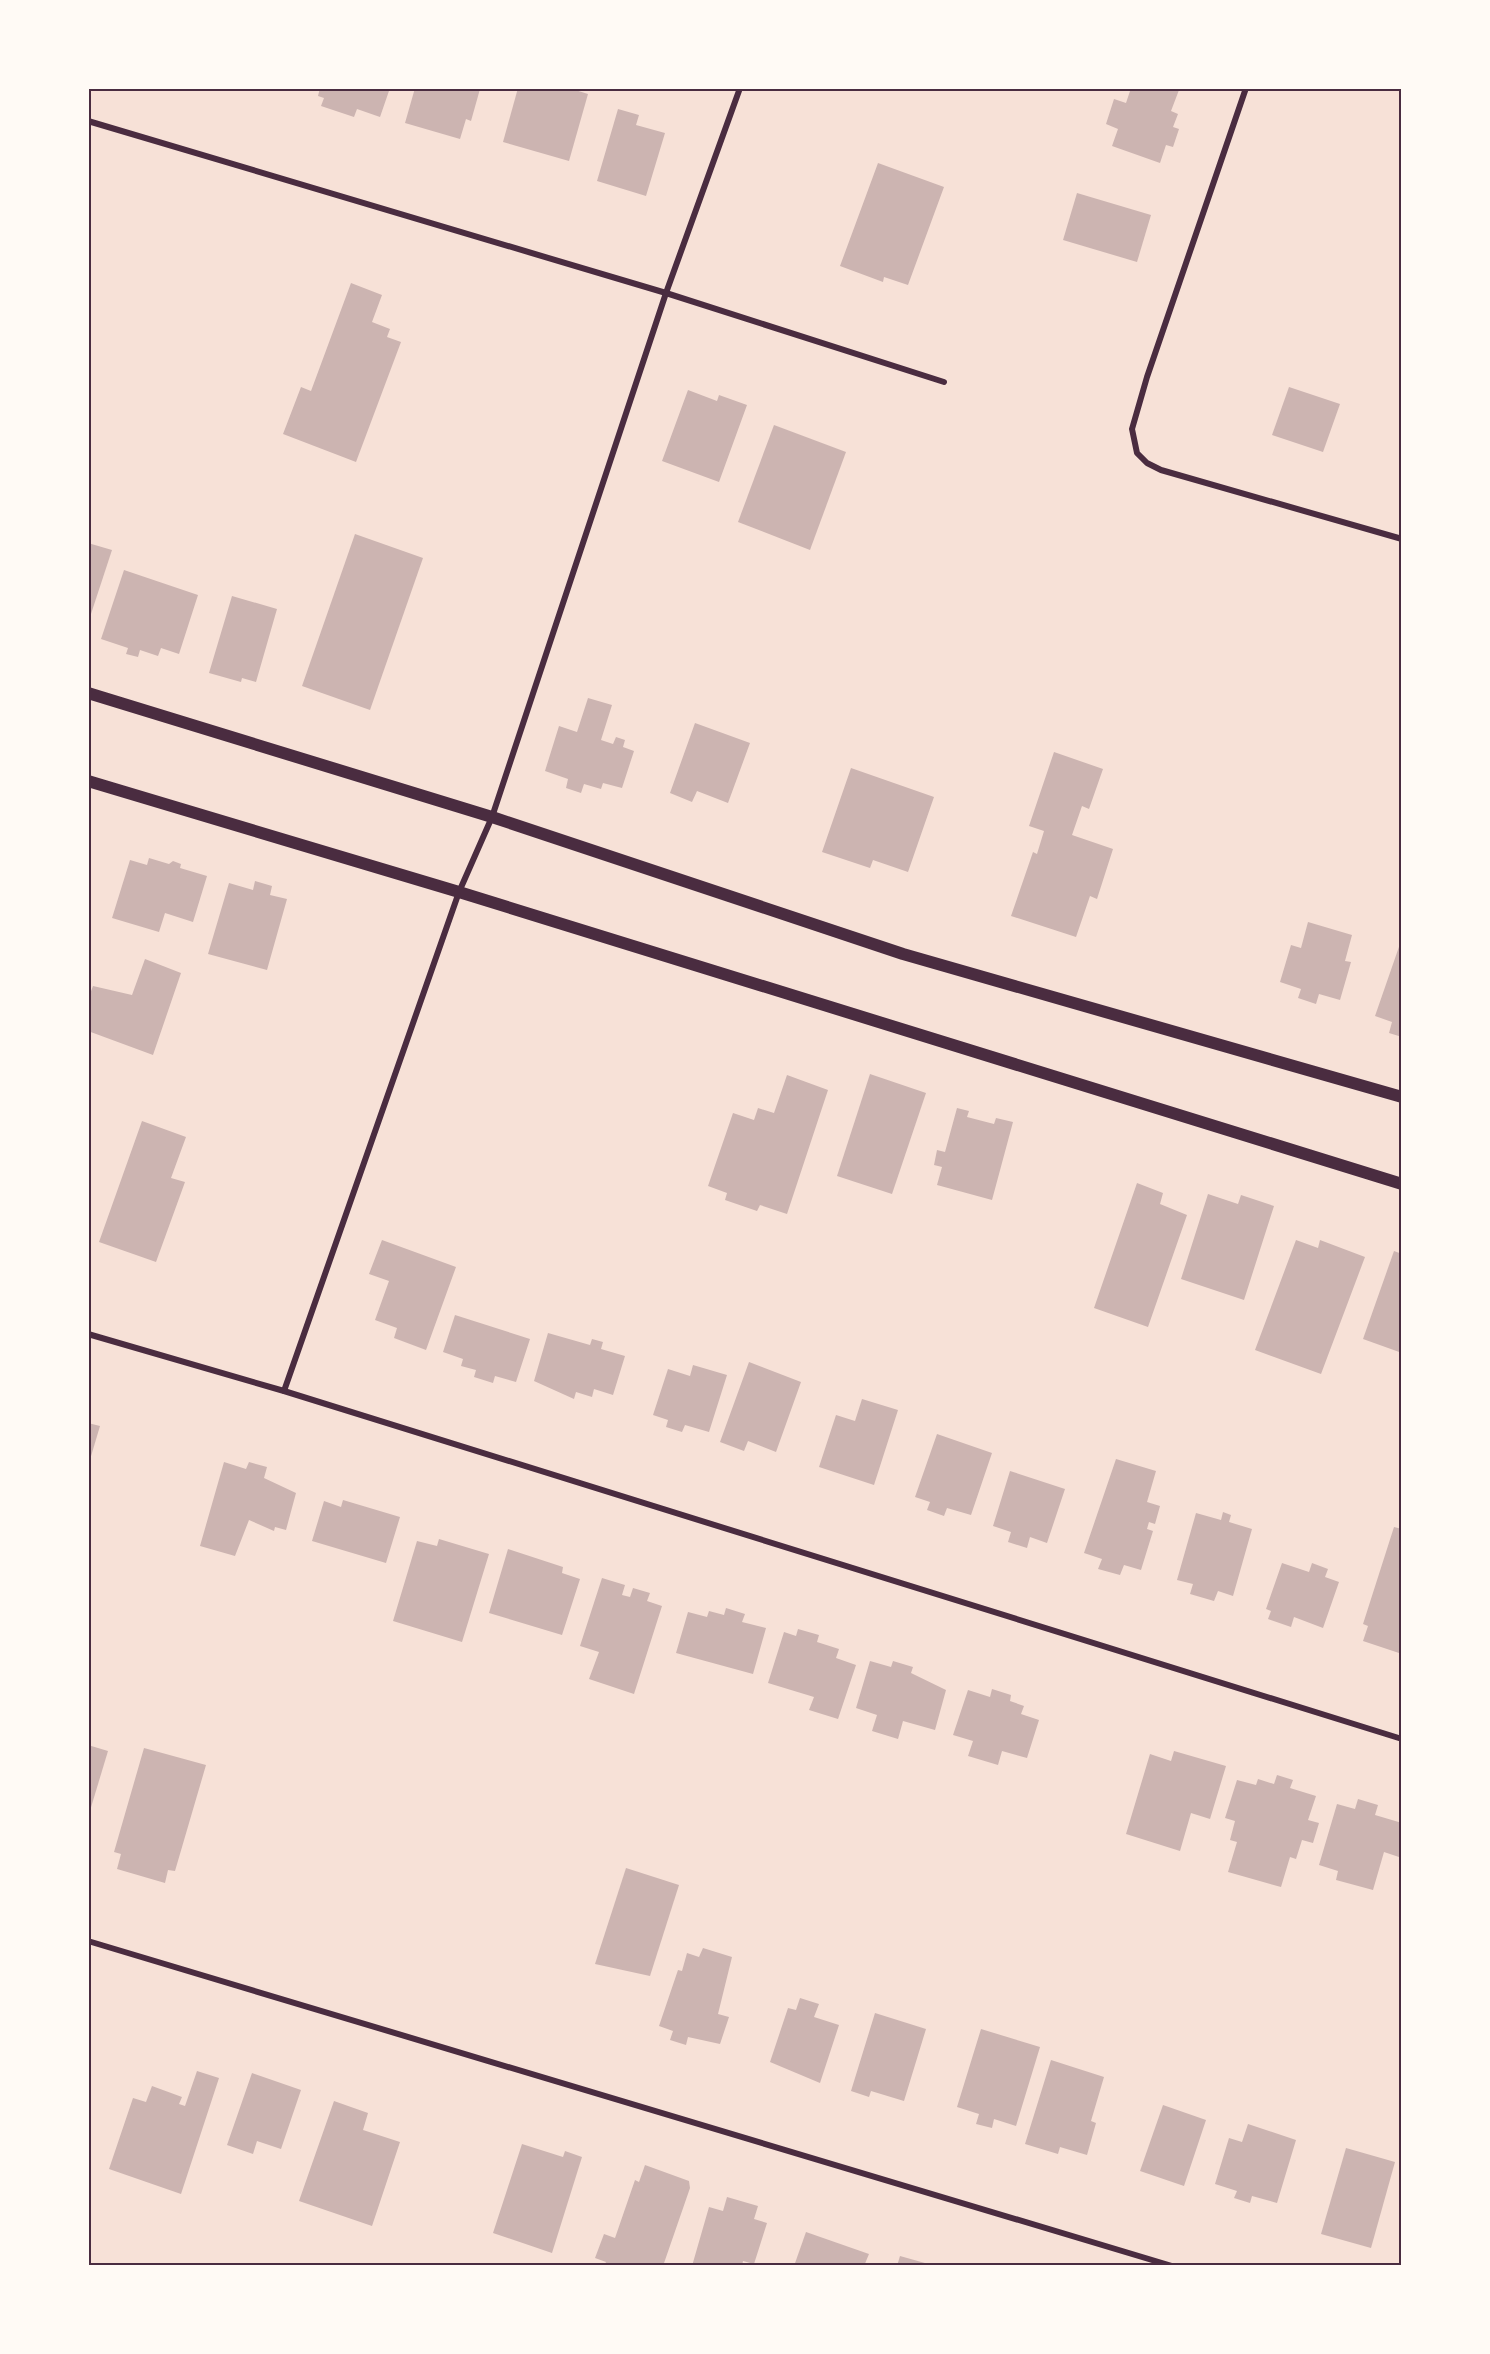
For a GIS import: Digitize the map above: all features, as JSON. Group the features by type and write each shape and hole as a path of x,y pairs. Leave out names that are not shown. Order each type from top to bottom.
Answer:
{"main road":[{"path":"88,693 492,817 903,954 1401,1097"},
{"path":"88,781 459,892 1401,1184"}],"street":[{"path":"284,1391 459,892 492,817 666,293 740,88"},
{"path":"1246,88 1147,377 1132,429 1137,453 1147,463 1161,470 1401,539"},
{"path":"88,121 666,293 944,382"},
{"path":"88,1334 284,1391 1401,1739"},
{"path":"88,1941 1172,2265"}],"building":[{"path":"320,88 390,88 380,117 357,109 354,117 321,106 324,98 318,96"},
{"path":"415,88 480,89 471,121 466,119 460,139 405,123"},
{"path":"518,88 569,88 588,94 569,161 503,142"},
{"path":"1131,88 1179,90 1171,111 1178,114 1173,127 1179,129 1173,147 1166,145 1160,163 1112,146 1118,129 1106,124 1114,99 1126,103"},
{"path":"618,109 639,115 636,125 665,133 646,196 597,181"},
{"path":"878,163 944,187 908,285 884,277 883,282 840,266"},
{"path":"1077,193 1151,215 1137,262 1063,240"},
{"path":"351,283 382,295 372,322 390,329 387,337 401,342 356,462 283,434 301,387 311,391"},
{"path":"1289,387 1340,404 1323,452 1272,435"},
{"path":"688,390 717,401 719,395 747,405 719,482 662,461"},
{"path":"774,425 846,452 810,550 738,522"},
{"path":"355,534 423,558 370,710 302,686"},
{"path":"88,543 112,550 89,620 88,620"},
{"path":"124,570 198,595 179,654 161,648 158,656 140,650 138,657 126,654 128,648 101,639"},
{"path":"232,596 277,609 256,682 242,678 241,682 209,673"},
{"path":"588,698 612,705 601,740 613,744 616,737 625,740 623,747 634,751 622,788 603,783 601,789 584,784 581,793 566,788 568,779 545,771 559,726 577,732"},
{"path":"695,723 750,743 728,803 697,791 692,802 670,793"},
{"path":"1054,752 1103,769 1089,809 1082,806 1072,835 1113,849 1097,899 1090,896 1076,937 1011,916 1033,852 1037,854 1044,831 1029,826"},
{"path":"851,768 934,797 908,872 873,860 870,868 822,852"},
{"path":"149,858 169,864 173,861 181,864 180,868 207,876 193,922 165,913 159,932 112,918 130,860 147,865"},
{"path":"255,881 272,886 270,895 287,899 267,970 208,954 229,883 253,890"},
{"path":"1308,922 1352,935 1345,961 1351,962 1340,1000 1319,994 1316,1004 1298,998 1301,989 1280,982 1291,945 1301,948"},
{"path":"1401,941 1402,1037 1389,1033 1392,1022 1375,1016"},
{"path":"145,959 181,973 153,1055 88,1031 88,999 93,986 132,995"},
{"path":"870,1074 926,1093 892,1194 837,1176"},
{"path":"787,1075 828,1090 787,1214 760,1205 757,1211 725,1200 727,1193 708,1186 733,1113 754,1120 758,1108 774,1113"},
{"path":"957,1108 969,1111 967,1117 994,1124 996,1118 1013,1122 992,1200 937,1185 942,1167 934,1165 937,1150 945,1152"},
{"path":"142,1121 186,1137 171,1178 185,1182 156,1262 99,1242"},
{"path":"1137,1183 1163,1193 1160,1204 1187,1215 1148,1327 1094,1308"},
{"path":"1208,1194 1238,1204 1241,1195 1274,1206 1244,1300 1181,1279"},
{"path":"382,1240 456,1267 426,1350 394,1338 397,1328 375,1320 389,1281 369,1274"},
{"path":"1296,1240 1318,1248 1320,1240 1365,1257 1321,1374 1255,1350"},
{"path":"1394,1251 1402,1254 1402,1353 1363,1339"},
{"path":"455,1315 530,1339 516,1382 495,1376 493,1383 474,1377 476,1370 461,1366 463,1359 443,1352"},
{"path":"548,1333 590,1345 592,1339 603,1342 601,1349 625,1356 613,1395 594,1389 592,1397 576,1392 574,1399 534,1381"},
{"path":"749,1362 801,1382 776,1452 748,1441 744,1451 720,1442"},
{"path":"693,1365 727,1375 709,1432 685,1425 682,1432 666,1427 668,1420 653,1415 668,1369 690,1376"},
{"path":"862,1399 898,1410 874,1485 819,1467 836,1415 855,1421"},
{"path":"88,1423 100,1426 89,1463 88,1463"},
{"path":"937,1434 992,1453 971,1515 947,1508 944,1516 927,1510 930,1502 915,1497"},
{"path":"1116,1459 1156,1471 1147,1502 1160,1506 1155,1524 1149,1522 1147,1529 1153,1531 1141,1570 1124,1565 1120,1575 1098,1569 1102,1559 1084,1553"},
{"path":"224,1462 246,1469 249,1462 267,1467 264,1478 296,1493 286,1530 275,1527 274,1531 249,1520 235,1556 200,1546"},
{"path":"1010,1471 1065,1489 1047,1543 1030,1537 1027,1548 1008,1542 1011,1532 993,1526"},
{"path":"343,1500 400,1517 386,1563 312,1541 324,1501 341,1507"},
{"path":"1223,1512 1231,1515 1229,1522 1252,1529 1233,1596 1218,1591 1214,1601 1190,1594 1193,1584 1177,1580 1196,1513 1221,1520"},
{"path":"1394,1527 1402,1529 1402,1654 1363,1641 1368,1626 1363,1624"},
{"path":"439,1539 489,1554 462,1642 393,1621 417,1541 437,1546"},
{"path":"508,1549 563,1567 562,1573 580,1579 562,1635 489,1613"},
{"path":"1282,1563 1309,1572 1312,1563 1328,1569 1325,1577 1339,1582 1323,1628 1294,1617 1291,1627 1268,1619 1271,1611 1266,1609"},
{"path":"602,1578 625,1585 622,1595 630,1597 633,1588 650,1593 647,1601 662,1606 634,1694 589,1679 599,1652 580,1646"},
{"path":"726,1608 745,1614 742,1622 766,1628 753,1674 676,1653 688,1612 707,1617 709,1611 724,1615"},
{"path":"798,1629 819,1635 817,1642 839,1649 836,1658 856,1665 838,1719 809,1710 814,1697 768,1683 784,1632 796,1636"},
{"path":"870,1661 891,1667 893,1661 913,1667 911,1673 946,1690 935,1730 903,1721 898,1739 872,1731 877,1715 856,1708"},
{"path":"992,1689 1011,1695 1010,1701 1024,1706 1021,1714 1039,1720 1027,1758 1002,1751 998,1765 968,1756 973,1741 953,1735 968,1690 990,1697"},
{"path":"88,1745 108,1751 89,1814 88,1814"},
{"path":"144,1748 206,1765 175,1871 168,1870 165,1883 117,1869 121,1854 114,1852"},
{"path":"1174,1751 1226,1766 1210,1819 1191,1813 1180,1851 1126,1834 1150,1754 1171,1761"},
{"path":"1277,1775 1293,1780 1290,1788 1316,1796 1308,1820 1319,1823 1313,1843 1302,1840 1296,1859 1290,1857 1281,1887 1228,1872 1237,1842 1230,1840 1235,1821 1225,1818 1237,1780 1256,1785 1258,1779 1274,1784"},
{"path":"1358,1799 1378,1805 1375,1815 1402,1823 1402,1858 1384,1852 1373,1890 1336,1880 1338,1871 1319,1865 1337,1804 1355,1809"},
{"path":"626,1868 679,1885 650,1976 595,1964"},
{"path":"703,1948 732,1957 718,2014 729,2017 720,2044 688,2037 686,2045 670,2040 673,2031 659,2026 678,1970 682,1971 687,1953 699,1957"},
{"path":"800,1998 819,2004 814,2017 839,2025 820,2083 770,2062 788,2008 796,2010"},
{"path":"875,2013 926,2029 904,2101 871,2091 869,2097 851,2091"},
{"path":"981,2029 1040,2047 1016,2126 994,2119 992,2128 976,2124 979,2114 957,2107"},
{"path":"1051,2060 1104,2077 1091,2121 1096,2123 1087,2155 1060,2147 1058,2154 1025,2144"},
{"path":"197,2071 219,2078 181,2194 109,2169 133,2098 146,2102 152,2086 182,2097 179,2104 185,2106"},
{"path":"252,2073 301,2090 281,2149 257,2141 253,2154 227,2145"},
{"path":"334,2101 368,2113 363,2130 400,2142 372,2226 299,2201"},
{"path":"1163,2105 1206,2120 1184,2186 1140,2171"},
{"path":"1248,2124 1296,2140 1277,2203 1252,2196 1250,2203 1234,2198 1237,2191 1215,2184 1229,2138 1242,2142"},
{"path":"522,2144 563,2157 565,2151 582,2157 552,2253 493,2233"},
{"path":"1346,2148 1395,2162 1371,2248 1321,2234"},
{"path":"645,2165 689,2181 690,2188 663,2266 604,2266 606,2262 595,2258 604,2234 615,2238 635,2180 639,2182"},
{"path":"727,2197 758,2206 754,2219 767,2223 754,2264 743,2261 742,2266 692,2266 709,2207 723,2211"},
{"path":"806,2232 869,2254 864,2266 794,2266"},
{"path":"900,2256 932,2265 932,2266 897,2266"}]}
